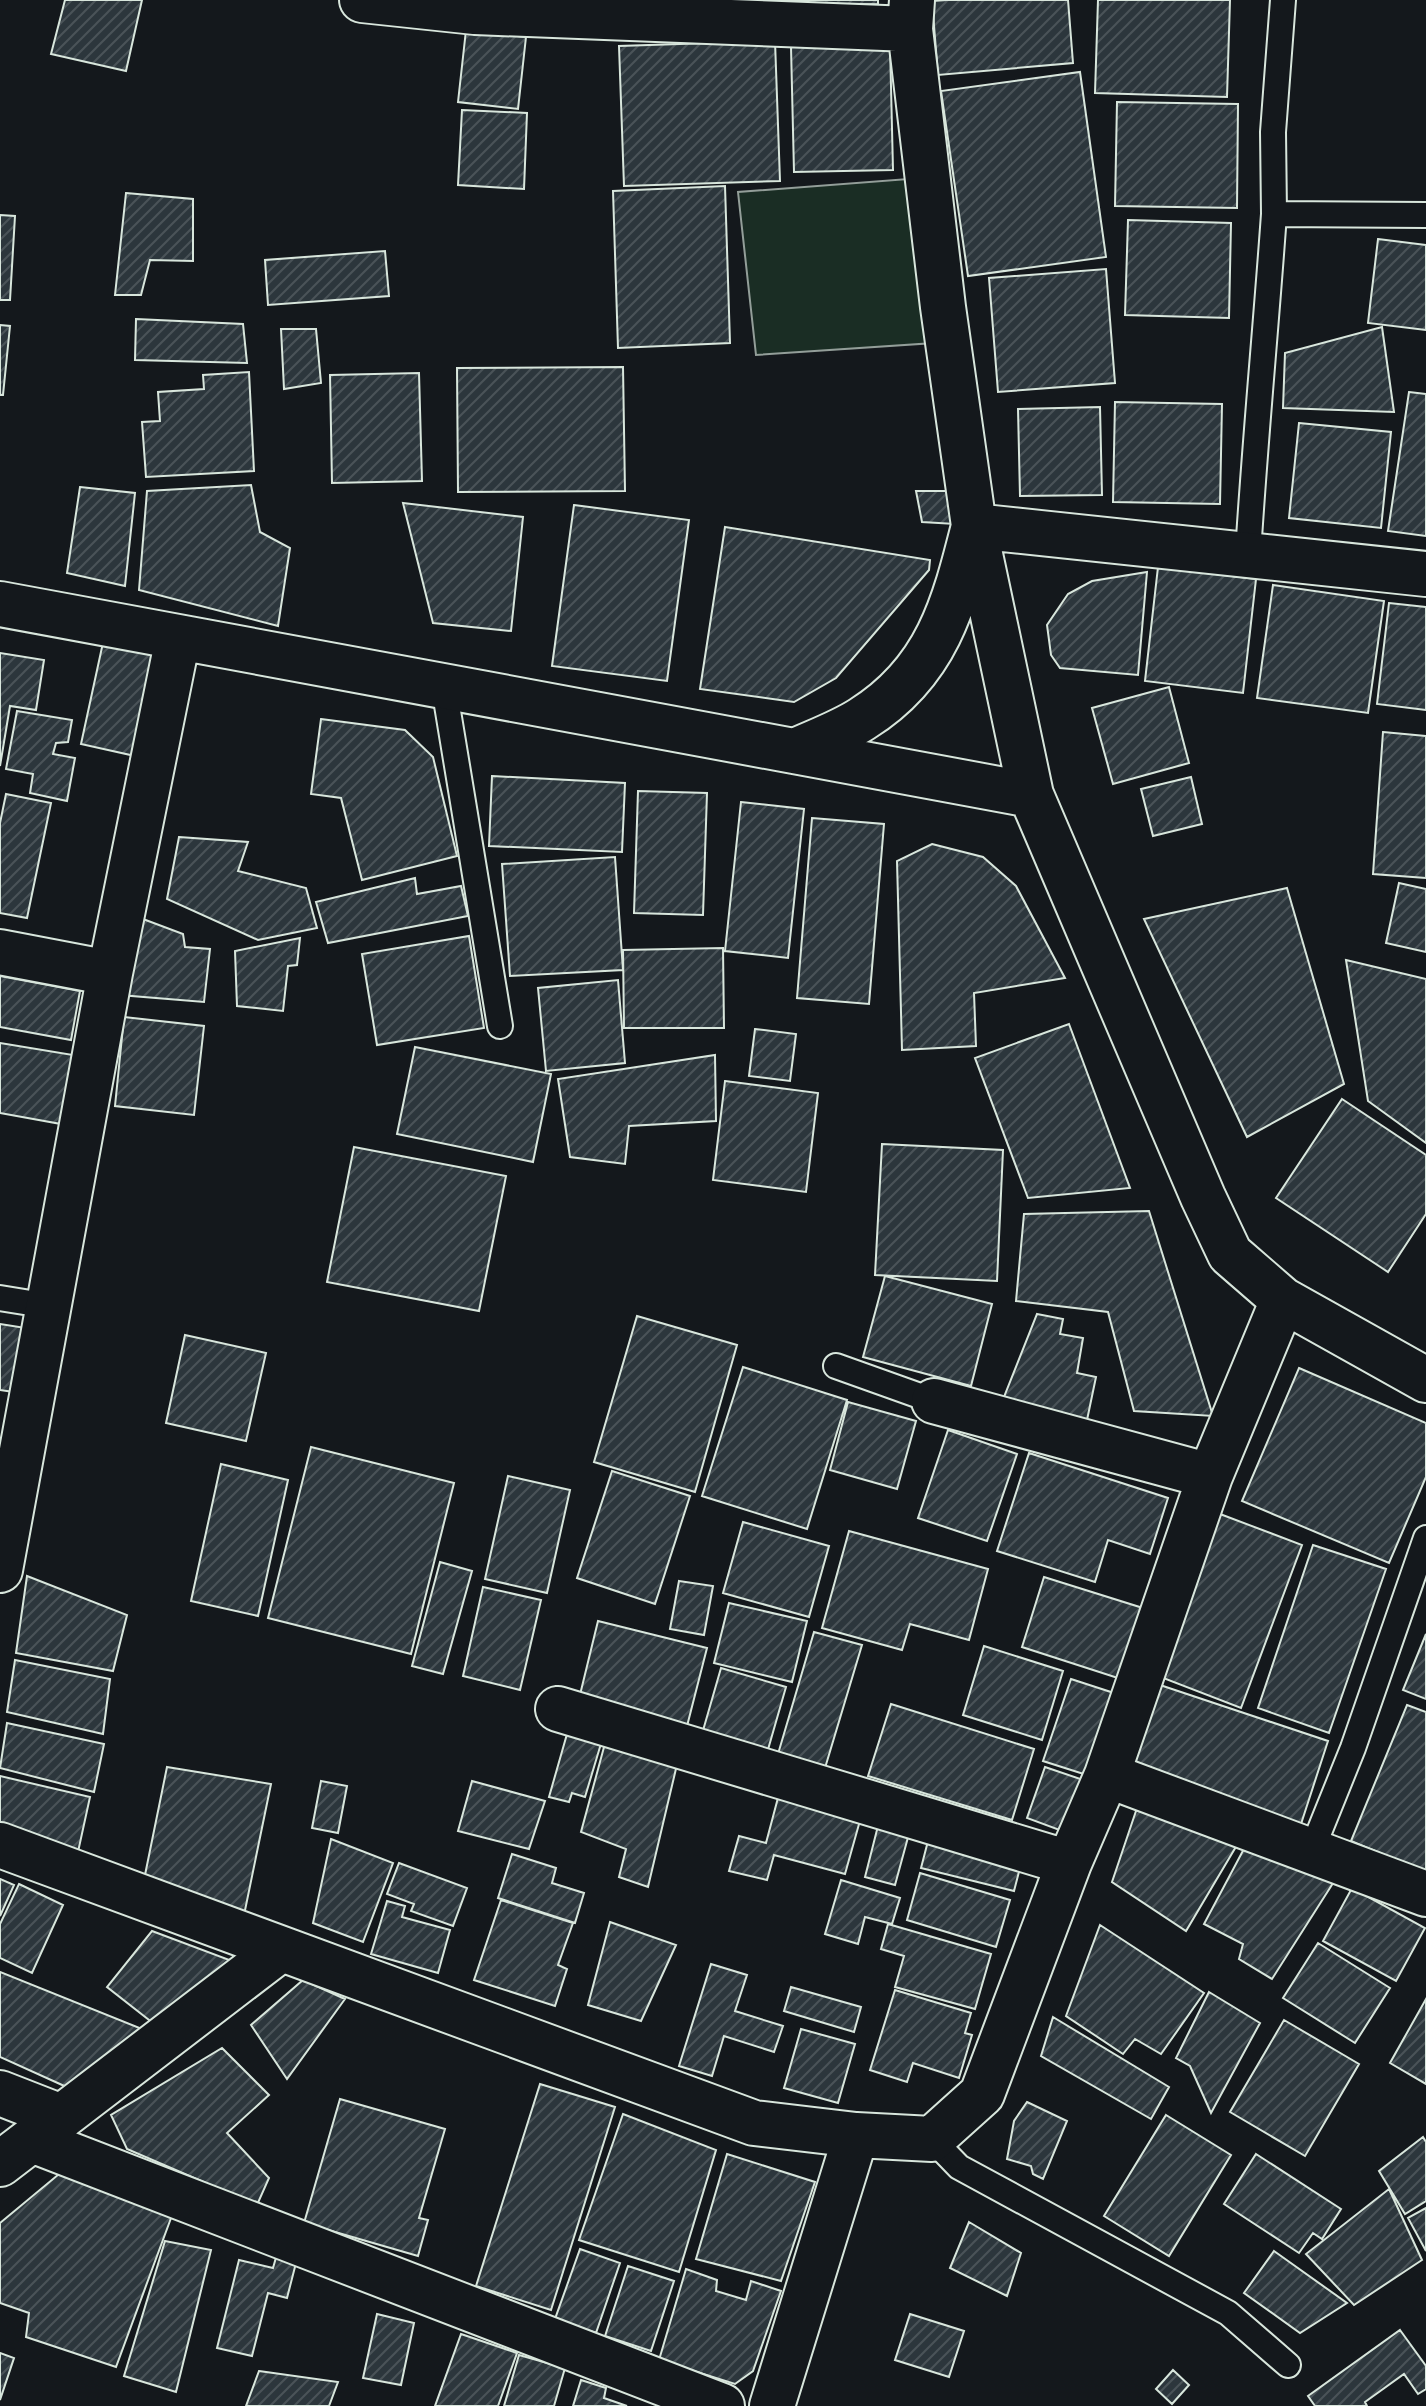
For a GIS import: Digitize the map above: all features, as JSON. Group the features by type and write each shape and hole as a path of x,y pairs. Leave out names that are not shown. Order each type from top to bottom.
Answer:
{"street":[{"path":"362,0 475,12 911,14 943,307 974,526 1031,795 1230,1254 1283,1300 1426,1380"},
{"path":"974,526 1426,574"},
{"path":"795,751 863,719 906,684 938,640 956,599 974,526"},
{"path":"0,604 1031,795"},
{"path":"0,1570 110,973 178,638"},
{"path":"0,952 110,973"},
{"path":"0,1845 754,2123 856,2135 932,2139 982,2094 1069,1863 1107,1775 1210,1476 1283,1300"},
{"path":"934,1401 1210,1476"},
{"path":"558,1709 1069,1863"},
{"path":"1107,1775 1426,1894"},
{"path":"30,2140 281,1949"},
{"path":"0,2093 30,2140 707,2403"},
{"path":"772,2406 856,2135"}],"lane":[{"path":"1248,554 1257,398 1274,214 1273,132 1283,0"},
{"path":"1274,214 1426,215"},
{"path":"444,687 500,1026"},
{"path":"0,1298 49,1306"},
{"path":"836,1366 934,1401"},
{"path":"1311,1852 1353,1748 1426,1538"},
{"path":"932,2139 959,2167 1228,2313 1288,2365"}],"green space":[{"path":"908,179 934,343 756,355 738,192"}],"building":[{"path":"65,0 142,0 126,71 51,54"},
{"path":"776,0 878,0 878,4 776,5"},
{"path":"1068,0 1073,63 938,75 932,1"},
{"path":"1098,0 1230,0 1227,97 1095,93"},
{"path":"466,30 526,37 518,109 458,102"},
{"path":"775,41 780,181 624,186 619,46"},
{"path":"890,45 893,170 794,172 791,47"},
{"path":"1080,72 1106,257 968,276 941,91"},
{"path":"1117,102 1238,104 1237,208 1115,206"},
{"path":"462,110 527,113 524,189 458,185"},
{"path":"725,186 730,343 618,348 613,191"},
{"path":"126,193 193,199 193,261 150,260 141,295 115,295"},
{"path":"0,215 15,216 10,300 0,300"},
{"path":"1128,220 1231,223 1229,318 1125,315"},
{"path":"1378,239 1426,245 1426,330 1368,323"},
{"path":"385,251 389,296 268,305 265,260"},
{"path":"1106,269 1115,383 998,392 989,278"},
{"path":"136,319 243,324 247,363 135,360"},
{"path":"0,325 10,326 3,395 0,395"},
{"path":"1382,327 1394,412 1283,408 1285,353"},
{"path":"281,329 316,329 321,383 284,389"},
{"path":"623,367 625,491 458,492 457,368"},
{"path":"249,372 254,471 146,477 142,422 160,421 158,392 204,389 203,375"},
{"path":"419,373 422,481 332,483 330,375"},
{"path":"1409,392 1426,394 1426,536 1388,531"},
{"path":"1115,402 1222,404 1220,504 1113,502"},
{"path":"1100,407 1102,495 1020,496 1018,409"},
{"path":"1299,423 1391,432 1381,528 1289,518"},
{"path":"251,485 260,532 290,548 278,626 139,590 147,491"},
{"path":"80,487 135,493 125,586 67,573"},
{"path":"916,491 951,491 955,524 922,522"},
{"path":"403,503 523,517 511,631 433,623"},
{"path":"574,505 689,520 667,681 552,666"},
{"path":"725,527 930,560 929,570 836,678 794,702 700,689"},
{"path":"1158,567 1256,579 1243,693 1145,681"},
{"path":"1147,572 1138,675 1060,668 1051,655 1047,625 1068,594 1092,581"},
{"path":"1273,585 1384,601 1368,713 1257,698"},
{"path":"1389,603 1426,607 1426,710 1377,704"},
{"path":"104,638 159,650 135,756 81,744"},
{"path":"0,653 44,660 36,710 10,706 0,766"},
{"path":"1169,687 1189,763 1113,784 1092,708"},
{"path":"17,711 72,720 68,742 56,743 53,754 75,758 67,801 30,793 33,774 6,769"},
{"path":"321,719 405,730 433,757 457,856 362,880 341,798 311,794"},
{"path":"1383,732 1426,736 1426,878 1373,874"},
{"path":"492,776 625,783 622,852 489,846"},
{"path":"1191,777 1202,824 1153,836 1141,789"},
{"path":"638,791 707,793 703,915 634,913"},
{"path":"6,794 51,803 27,918 0,913 0,823"},
{"path":"741,802 804,809 788,958 725,951"},
{"path":"812,818 884,824 869,1004 797,998"},
{"path":"179,837 248,842 238,871 306,888 317,928 258,940 167,899"},
{"path":"932,844 983,857 1016,886 1065,978 974,993 976,1046 902,1050 897,861"},
{"path":"615,857 623,970 510,976 502,864"},
{"path":"415,878 417,894 461,886 468,916 328,943 316,902"},
{"path":"1399,883 1426,889 1426,952 1386,943"},
{"path":"1287,888 1344,1084 1247,1137 1144,919"},
{"path":"135,916 183,934 185,947 210,949 204,1002 120,995"},
{"path":"469,936 484,1028 377,1045 362,954"},
{"path":"300,938 297,965 288,966 283,1011 237,1006 235,951"},
{"path":"723,948 724,1028 624,1028 623,950"},
{"path":"1346,960 1426,979 1426,1143 1368,1101"},
{"path":"0,976 80,991 71,1040 0,1027"},
{"path":"618,980 625,1063 546,1071 538,988"},
{"path":"124,1017 204,1026 194,1115 115,1106"},
{"path":"1069,1024 1130,1188 1028,1198 975,1058"},
{"path":"755,1029 796,1034 790,1081 749,1076"},
{"path":"0,1043 73,1055 61,1124 0,1113"},
{"path":"415,1047 551,1074 533,1162 397,1134"},
{"path":"715,1055 716,1121 629,1126 625,1164 570,1157 558,1079"},
{"path":"725,1081 818,1093 806,1192 713,1180"},
{"path":"1342,1099 1426,1155 1426,1214 1388,1272 1276,1198"},
{"path":"882,1144 1003,1150 997,1281 875,1275"},
{"path":"354,1147 506,1176 479,1311 327,1282"},
{"path":"1149,1211 1213,1416 1134,1411 1108,1312 1016,1301 1024,1214"},
{"path":"885,1276 992,1304 971,1386 863,1357"},
{"path":"1037,1314 1063,1319 1060,1334 1083,1338 1077,1373 1096,1377 1087,1420 1002,1402"},
{"path":"637,1316 737,1345 695,1492 594,1462"},
{"path":"0,1324 32,1329 21,1393 0,1390"},
{"path":"185,1335 266,1353 246,1441 166,1423"},
{"path":"743,1367 847,1400 807,1529 702,1496"},
{"path":"1299,1368 1426,1423 1426,1477 1389,1563 1242,1501"},
{"path":"848,1402 916,1421 897,1489 830,1470"},
{"path":"948,1430 1017,1454 987,1541 918,1518"},
{"path":"311,1447 454,1483 411,1654 268,1618"},
{"path":"1029,1453 1168,1498 1150,1554 1108,1540 1095,1582 997,1551"},
{"path":"221,1464 288,1480 258,1616 191,1601"},
{"path":"612,1471 690,1496 655,1604 577,1578"},
{"path":"508,1476 570,1490 547,1593 485,1579"},
{"path":"1220,1514 1302,1545 1241,1708 1158,1676"},
{"path":"743,1522 829,1546 809,1617 723,1593"},
{"path":"849,1531 988,1569 969,1640 910,1624 902,1650 822,1628"},
{"path":"1313,1545 1386,1569 1329,1733 1258,1708"},
{"path":"440,1562 472,1571 443,1674 412,1666"},
{"path":"27,1576 127,1615 113,1671 16,1653"},
{"path":"1044,1577 1146,1609 1124,1680 1022,1647"},
{"path":"679,1581 713,1586 704,1635 670,1629"},
{"path":"483,1587 541,1600 520,1690 463,1676"},
{"path":"729,1603 807,1621 792,1682 714,1663"},
{"path":"598,1621 707,1648 686,1730 578,1703"},
{"path":"814,1632 862,1645 825,1768 778,1754"},
{"path":"1426,1634 1426,1699 1403,1690"},
{"path":"984,1646 1063,1671 1042,1740 963,1715"},
{"path":"15,1660 110,1679 103,1734 7,1712"},
{"path":"721,1668 786,1687 767,1753 702,1734"},
{"path":"1071,1679 1120,1695 1093,1777 1043,1761"},
{"path":"1157,1684 1328,1741 1301,1824 1129,1767"},
{"path":"891,1704 1034,1749 1012,1820 868,1776"},
{"path":"1407,1705 1426,1712 1426,1872 1351,1841"},
{"path":"7,1723 104,1744 94,1792 0,1768"},
{"path":"569,1727 603,1737 585,1797 572,1793 569,1802 549,1797"},
{"path":"607,1736 679,1756 648,1887 619,1877 626,1849 581,1832"},
{"path":"167,1767 271,1784 243,1920 145,1875"},
{"path":"1045,1767 1092,1783 1073,1835 1027,1818"},
{"path":"0,1776 90,1797 78,1852 0,1822"},
{"path":"321,1781 347,1786 338,1833 312,1828"},
{"path":"472,1781 545,1801 529,1849 458,1831"},
{"path":"779,1794 861,1817 845,1874 774,1855 767,1880 729,1871 739,1836 766,1843"},
{"path":"1137,1808 1237,1845 1186,1931 1112,1882"},
{"path":"879,1822 910,1830 895,1885 865,1877"},
{"path":"331,1839 393,1863 363,1942 313,1923"},
{"path":"928,1841 1021,1864 1014,1891 921,1868"},
{"path":"1246,1845 1335,1880 1272,1979 1239,1959 1243,1944 1204,1924"},
{"path":"512,1854 556,1868 552,1883 584,1893 575,1923 498,1898"},
{"path":"399,1863 467,1888 453,1926 411,1911 414,1904 387,1894"},
{"path":"920,1873 1010,1900 996,1947 907,1920"},
{"path":"0,1879 14,1885 0,1916"},
{"path":"841,1880 900,1898 892,1924 865,1917 858,1944 825,1934"},
{"path":"19,1884 63,1905 32,1973 0,1958 0,1924"},
{"path":"1352,1888 1425,1928 1396,1981 1323,1941"},
{"path":"501,1900 573,1923 558,1965 567,1969 555,2006 474,1980"},
{"path":"387,1901 405,1906 402,1917 450,1930 438,1973 371,1954"},
{"path":"610,1922 676,1945 641,2021 588,2005"},
{"path":"888,1924 991,1954 975,2009 895,1987 904,1956 881,1949"},
{"path":"1100,1925 1204,1993 1161,2054 1135,2039 1123,2054 1066,2016"},
{"path":"152,1931 240,1964 158,2027 107,1987"},
{"path":"1318,1943 1390,1988 1355,2043 1283,1998"},
{"path":"711,1964 747,1975 735,2011 783,2026 774,2052 724,2036 712,2076 679,2066"},
{"path":"0,1972 147,2031 71,2089 0,2057"},
{"path":"303,1980 345,1999 287,2079 251,2025"},
{"path":"791,1987 861,2007 854,2032 784,2011"},
{"path":"895,1990 971,2013 965,2033 972,2035 959,2078 913,2063 907,2082 870,2070"},
{"path":"1209,1992 1260,2023 1211,2113 1190,2066 1176,2058"},
{"path":"1426,1999 1426,2084 1390,2063"},
{"path":"1053,2017 1169,2087 1151,2119 1041,2056"},
{"path":"1284,2020 1359,2064 1305,2156 1230,2112"},
{"path":"801,2029 855,2044 838,2103 784,2088"},
{"path":"222,2048 269,2095 227,2133 269,2178 257,2205 127,2149 111,2115"},
{"path":"540,2084 615,2107 551,2310 476,2286"},
{"path":"340,2099 445,2129 419,2218 428,2220 418,2256 304,2223"},
{"path":"1027,2102 1067,2121 1043,2179 1033,2174 1031,2166 1007,2159 1014,2121"},
{"path":"623,2114 716,2150 679,2272 579,2240"},
{"path":"1166,2115 1231,2155 1169,2256 1104,2216"},
{"path":"1423,2137 1426,2142 1426,2201 1405,2214 1379,2171"},
{"path":"727,2154 815,2182 781,2281 696,2259"},
{"path":"1256,2154 1341,2209 1322,2239 1313,2233 1299,2253 1224,2204"},
{"path":"59,2174 174,2210 116,2367 26,2337 29,2313 0,2303 0,2223"},
{"path":"1389,2189 1422,2260 1354,2305 1306,2254"},
{"path":"1426,2208 1426,2251 1408,2218"},
{"path":"969,2222 1021,2253 1007,2296 950,2268"},
{"path":"165,2241 211,2250 176,2392 124,2376"},
{"path":"580,2249 620,2263 596,2333 555,2319"},
{"path":"1274,2251 1347,2303 1300,2333 1244,2293"},
{"path":"277,2254 297,2259 287,2298 268,2293 252,2356 217,2348 239,2260 273,2268"},
{"path":"628,2266 674,2281 651,2351 605,2336"},
{"path":"686,2269 717,2280 716,2291 746,2300 751,2281 781,2291 753,2371 735,2384 659,2360"},
{"path":"377,2314 414,2323 401,2385 363,2378"},
{"path":"910,2314 964,2331 949,2377 895,2360"},
{"path":"1400,2330 1426,2366 1426,2389 1418,2394 1404,2374 1365,2402 1367,2406 1315,2406 1308,2396"},
{"path":"461,2334 517,2353 498,2406 435,2406"},
{"path":"0,2353 14,2358 0,2400"},
{"path":"519,2355 565,2368 554,2406 504,2406"},
{"path":"1173,2370 1189,2385 1172,2404 1156,2389"},
{"path":"259,2371 338,2382 329,2406 246,2406"},
{"path":"581,2380 606,2388 604,2398 627,2406 573,2406"}]}
